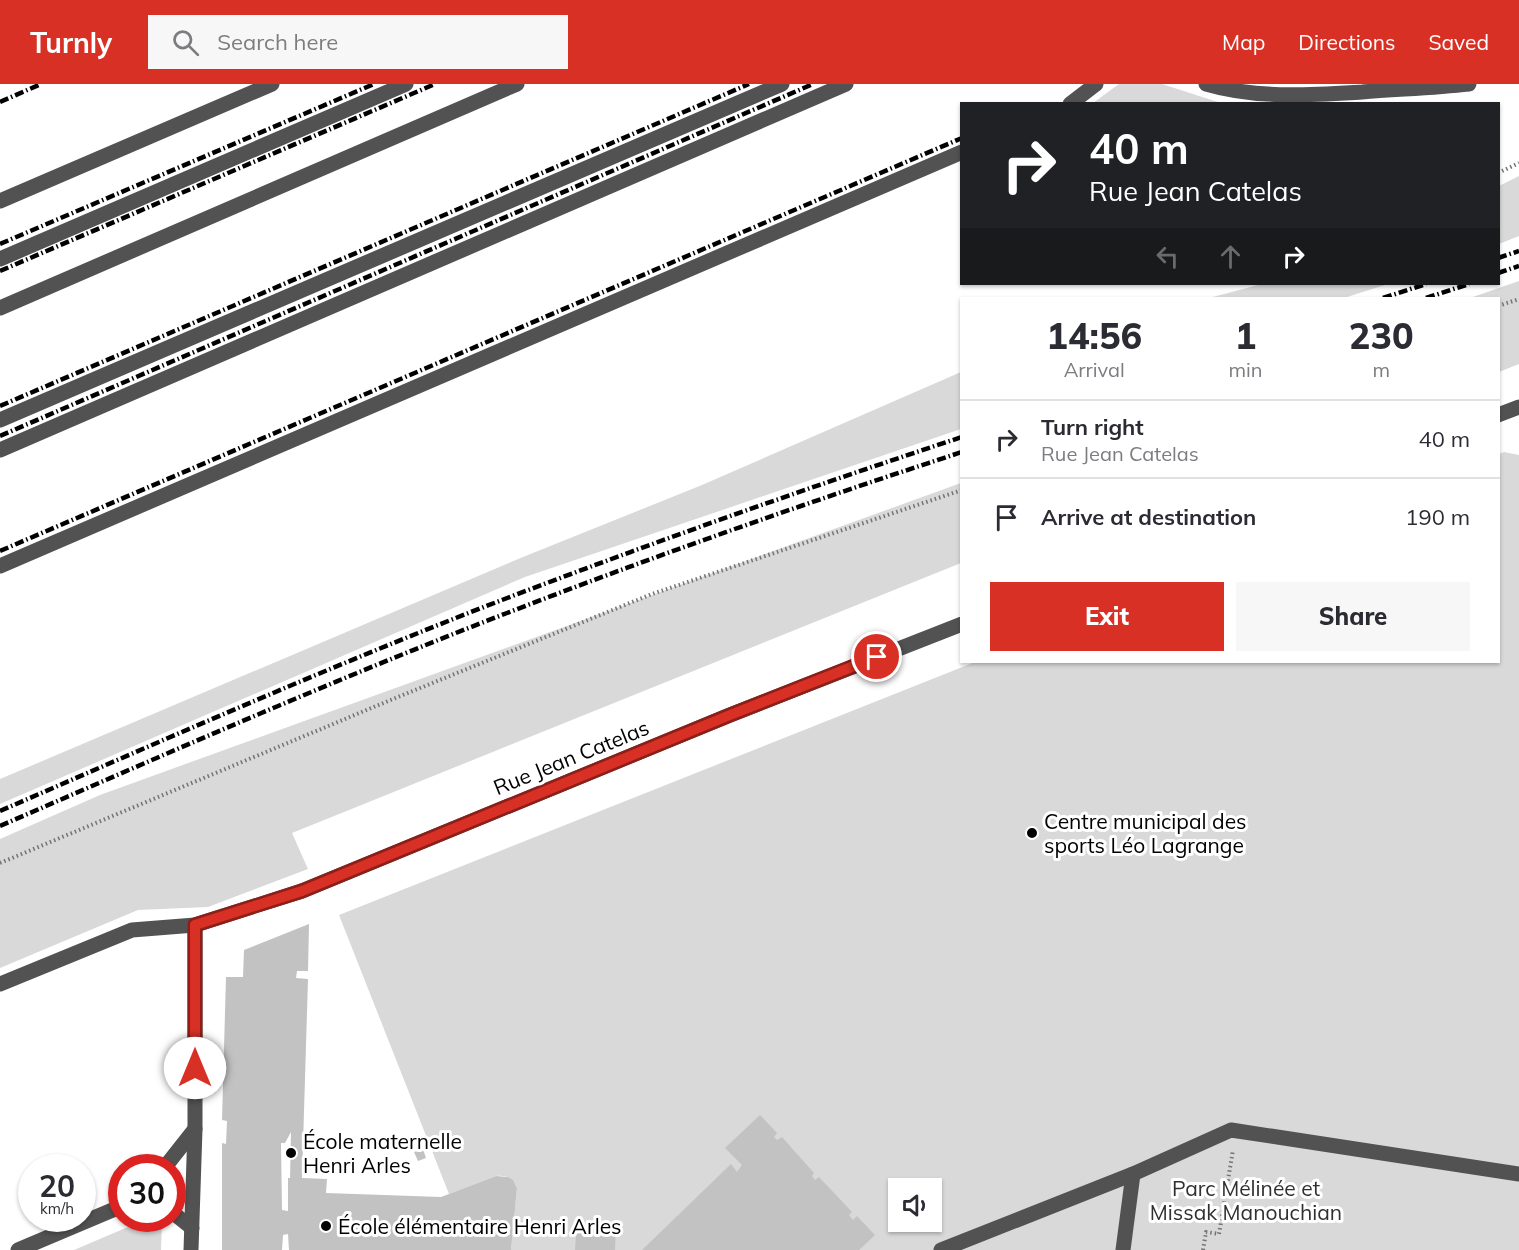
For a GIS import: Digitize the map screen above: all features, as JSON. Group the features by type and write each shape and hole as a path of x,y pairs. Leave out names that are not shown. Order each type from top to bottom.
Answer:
{"street":[{"path":"0,201 272,84"},
{"path":"0,259 406,84"},
{"path":"0,308 517,84"},
{"path":"0,420 782,84"},
{"path":"0,450 846,84"},
{"path":"1206,84 1242,93 1267,95 1468,84"},
{"path":"1072,102 1092,86"},
{"path":"0,566 960,153"},
{"path":"1500,414 1519,407"},
{"name":"Rue Jean Catelas","path":"0,984 132,930 195,925 302,891 730,715 960,625"},
{"path":"191,1250 195,1129 195,925"},
{"path":"175,1154 195,1129"},
{"path":"941,1250 1133,1174 1231,1130 1519,1174"},
{"path":"1123,1250 1133,1174"},
{"path":"18,1250 108,1212"},
{"path":"186,1223 192,1228"}],"path":[{"path":"1500,172 1519,163"},
{"path":"1500,305 1519,299"},
{"path":"0,863 652,594 960,491"},
{"path":"1203,1250 1206,1232 1219,1234 1235,1140 1231,1130"}],"green space":[{"path":"1119,84 1162,84 1218,102 1094,102"},
{"path":"1519,176 1519,236 1500,244 1500,186"},
{"path":"1519,281 1519,364 1500,372 1500,297 1473,297"},
{"path":"1258,285 1385,285 1347,297 1213,297"},
{"path":"960,372 960,429 525,577 0,804 0,779 523,557 702,485"},
{"name":"Centre municipal des sports Léo Lagrange","path":"1504,452 1519,455 1519,1250 511,1250 517,1188 514,1182 503,1176 496,1176 449,1194 339,915 972,663 1500,663 1500,454"},
{"path":"960,483 960,563 292,833 308,869 208,907 138,910 0,968 0,839 100,795"},
{"path":"116,1232 162,1232 161,1250 74,1250"}],"building":[{"path":"309,924 308,971 297,971 296,978 308,979 302,1178 327,1179 326,1193 441,1197 496,1176 508,1177 513,1180 517,1188 511,1250 289,1250 288,1234 283,1235 282,1250 222,1250 222,1143 226,1144 227,1121 222,1120 226,977 243,977 244,950","holes":["291,1132 290,1178 288,1178 288,1211 282,1210 281,1143 285,1143"]},
{"path":"760,1115 777,1133 774,1137 777,1140 782,1137 814,1173 812,1176 815,1180 819,1177 852,1212 849,1215 853,1220 857,1216 875,1235 859,1250 642,1250 731,1164 737,1172 742,1165 725,1148"},
{"path":"423,1149 426,1158 418,1161 414,1152"},
{"path":"577,1222 616,1223 615,1250 575,1250"}],"railway":[{"path":"0,102 41,84"},
{"path":"0,244 374,84"},
{"path":"0,271 435,84"},
{"path":"0,406 749,84"},
{"path":"0,436 813,84"},
{"path":"0,551 960,139"},
{"path":"1500,257 1519,251"},
{"path":"1500,272 1519,266"},
{"path":"1386,297 1423,285"},
{"path":"1429,297 1466,285"},
{"path":"0,811 313,676 502,600 731,516 960,438"},
{"path":"0,826 316,690 507,613 733,530 960,453"}],"place":[{"name":"Centre municipal des sports Léo Lagrange","path":"1032,833"},
{"name":"École maternelle Henri Arles","path":"291,1153"},
{"name":"École élémentaire Henri Arles","path":"326,1226"}],"route":[{"path":"195,1068 195,925 302,891 877,657"}],"park label":[{"name":"Parc Mélinée et Missak Manouchian","path":"1246,1200"}]}
